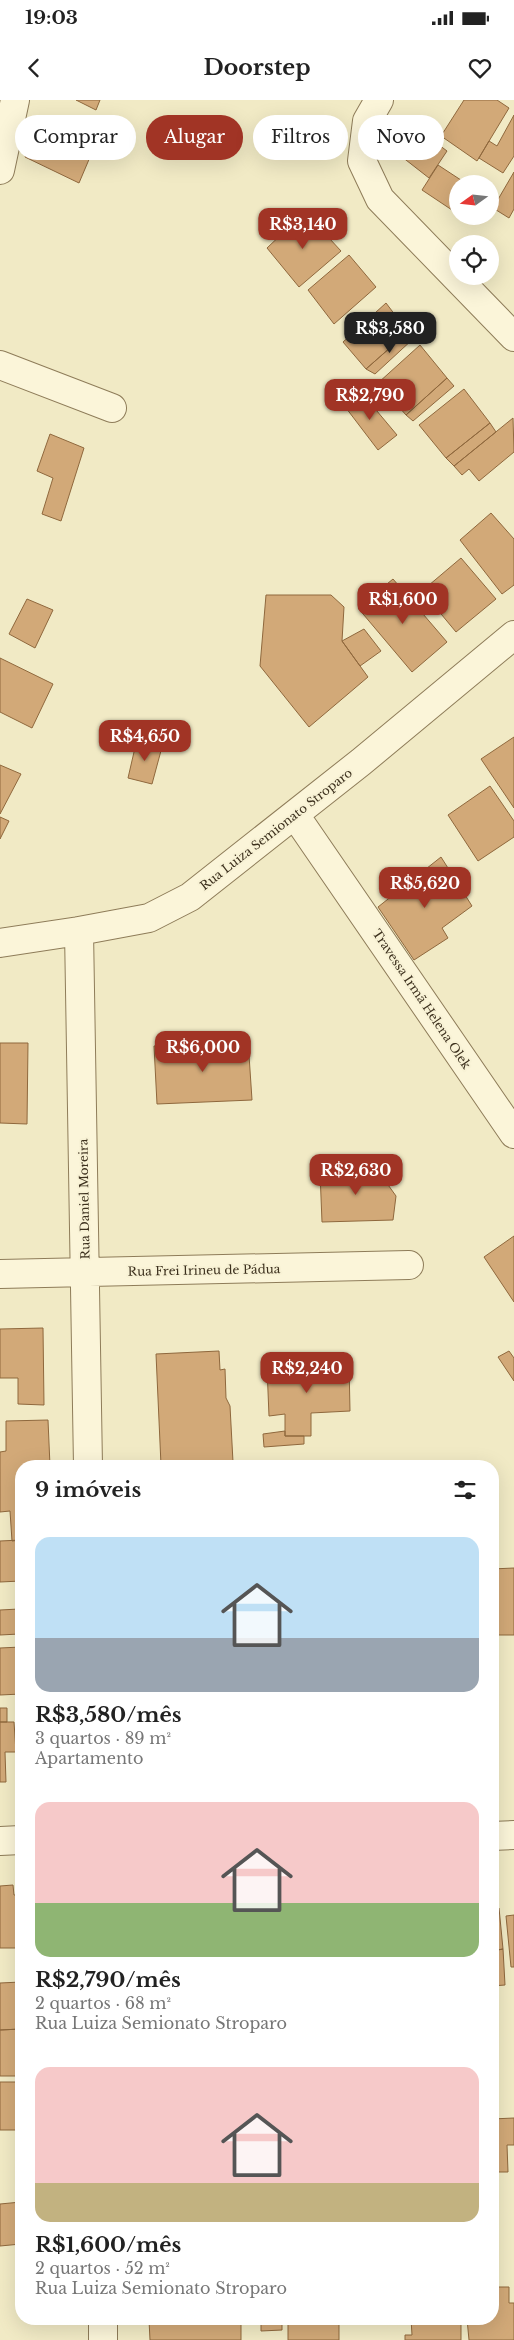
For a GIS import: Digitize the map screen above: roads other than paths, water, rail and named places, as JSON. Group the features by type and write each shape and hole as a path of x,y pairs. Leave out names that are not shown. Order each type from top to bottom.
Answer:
{"street":[{"path":"0,170 15,100"},
{"path":"379,100 367,120 362,161 380,199 514,337"},
{"path":"0,365 112,408"},
{"name":"Rua Luiza Semionato Stroparo","path":"0,943 149,918 190,897 295,815 514,635"},
{"name":"Travessa Irmã Helena Olek","path":"295,815 514,1134"},
{"name":"Rua Daniel Moreira","path":"80,931 88,1460"},
{"name":"Rua Frei Irineu de Pádua","path":"0,1274 409,1265"},
{"path":"499,1836 514,1836"},
{"path":"0,1840 15,1840"},
{"path":"102,2325 103,2340"}]}
